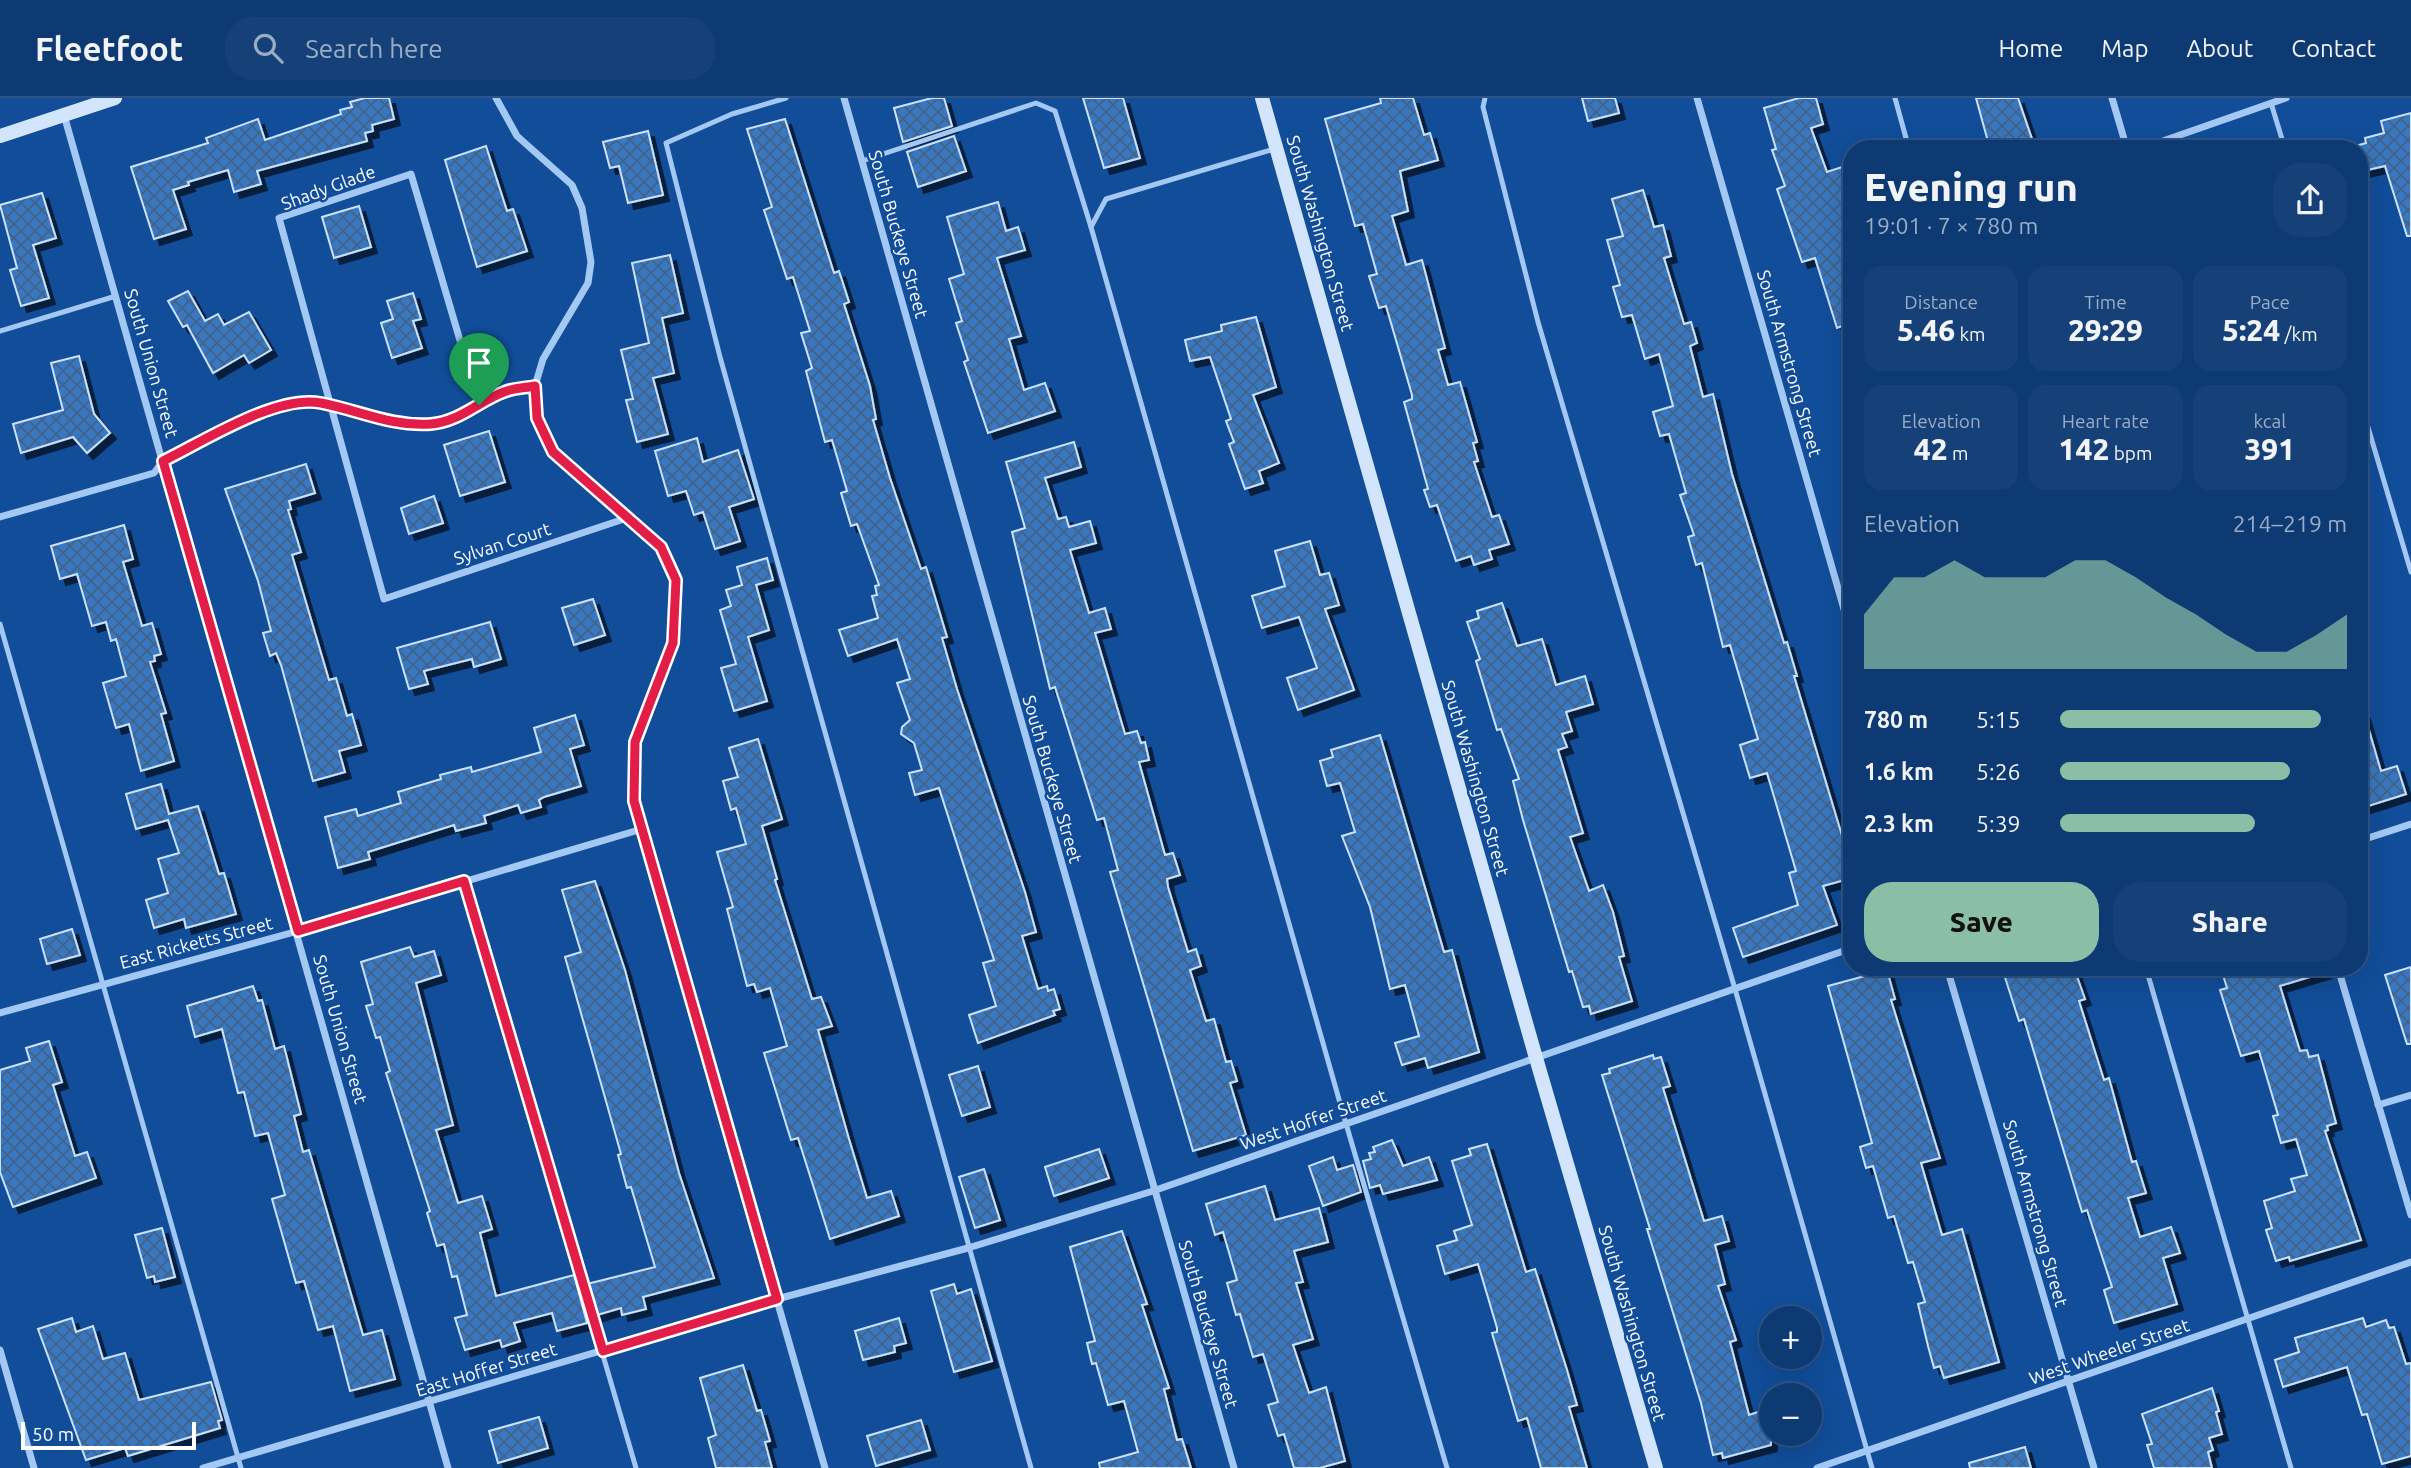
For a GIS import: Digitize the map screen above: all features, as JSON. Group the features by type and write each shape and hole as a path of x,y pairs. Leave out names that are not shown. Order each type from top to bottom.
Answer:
{"main road":[{"path":"0,136 115,98"},
{"name":"South Washington Street","path":"1262,98 1656,1468"}],"street":[{"path":"496,98 517,136 572,185 582,208 591,262 588,283 543,359 535,386 537,418 553,452 661,547 676,580 673,643 635,742 634,801 825,1468"},
{"name":"South Buckeye Street","path":"844,98 1234,1468"},
{"name":"South Armstrong Street","path":"1697,98 1843,606"},
{"path":"2112,98 2124,140"},
{"path":"2166,140 2286,98"},
{"name":"South Union Street","path":"64,114 298,931 448,1468"},
{"name":"Shady Glade","path":"384,599 279,218 411,174 479,405"},
{"path":"0,517 154,473 163,461 268,411 299,402 332,406 369,418 432,424 465,414 505,391 535,386"},
{"name":"Sylvan Court","path":"384,599 630,517"},
{"path":"2368,838 2411,824"},
{"name":"East Ricketts Street","path":"0,1013 101,983 298,931 642,829"},
{"name":"West Hoffer Street","path":"777,1299 968,1248 1153,1191 1843,951"},
{"name":"South Armstrong Street","path":"1949,976 2094,1468"},
{"path":"2340,976 2411,1215"},
{"path":"2378,1105 2411,1095"},
{"name":"West Wheeler Street","path":"1817,1468 2411,1262"},
{"name":"East Hoffer Street","path":"203,1468 777,1299"},
{"path":"0,1350 34,1468"}],"lane":[{"path":"786,98 733,114 666,142 720,358 1031,1468"},
{"path":"1485,98 1483,107 1538,322 1735,989 1872,1468"},
{"path":"1895,98 1907,140"},
{"path":"862,161 1036,103 1055,111 1091,227 1346,1125 1447,1468"},
{"path":"2271,103 2282,140"},
{"path":"1091,227 1106,200 1276,148"},
{"path":"0,331 116,296"},
{"path":"2368,427 2411,572"},
{"path":"0,624 241,1468"},
{"path":"464,881 636,1468"},
{"path":"2148,976 2291,1468"}],"building":[{"path":"365,98 389,98 394,119 372,125 373,131 365,133 367,141 257,171 261,184 234,192 228,170 188,182 189,185 173,190 186,229 154,239 131,167 208,143 206,138 258,119 265,140 341,114 340,110 352,107 350,102"},
{"path":"932,98 944,98 952,126 903,142 894,108"},
{"path":"1083,98 1123,98 1140,158 1104,168"},
{"path":"1380,98 1413,98 1424,135 1430,133 1438,160 1400,171 1408,211 1392,216 1406,265 1422,260 1445,348 1438,350 1448,385 1460,382 1477,442 1473,443 1478,461 1474,462 1492,517 1499,515 1509,544 1489,550 1492,559 1474,565 1471,556 1456,561 1437,505 1430,507 1424,490 1428,489 1404,402 1412,399 1412,395 1386,306 1379,308 1369,276 1377,274 1363,224 1355,226 1325,119 1381,103"},
{"path":"1582,98 1615,98 1619,113 1588,121"},
{"path":"1799,98 1816,98 1823,124 1811,128 1827,172 1843,167 1843,326 1837,328 1815,258 1802,262 1777,189 1785,186 1772,150 1776,149 1764,108"},
{"path":"1976,98 2018,98 2032,140 1988,140"},
{"path":"2411,113 2411,236 2407,236 2385,166 2368,170 2368,140 2365,138 2384,133 2381,121"},
{"path":"785,119 834,273 839,271 849,302 844,304 870,386 876,419 873,420 890,478 921,569 926,567 947,637 942,638 957,689 1025,892 1036,932 1022,936 1038,989 1047,986 1048,991 1054,989 1060,1009 1053,1011 1055,1015 978,1043 969,1015 996,1006 983,963 994,960 939,788 915,795 909,773 922,770 914,743 901,734 902,727 910,720 897,683 910,679 897,639 848,656 839,630 878,618 872,596 877,595 875,586 879,585 857,524 851,526 841,493 847,491 832,440 825,442 806,371 812,368 801,333 810,331 793,277 787,279 764,210 772,207 747,129"},
{"path":"648,131 663,195 628,203 619,166 610,168 603,142"},
{"path":"954,136 966,171 918,187 907,152"},
{"path":"486,146 507,211 513,209 527,251 477,267 445,160"},
{"path":"1643,190 1654,227 1663,225 1671,256 1664,258 1684,324 1691,322 1697,343 1690,346 1703,397 1713,394 1732,474 1784,643 1787,642 1797,676 1794,676 1843,839 1843,880 1823,886 1837,925 1743,957 1733,928 1798,905 1789,873 1796,871 1767,773 1750,778 1740,745 1758,739 1730,645 1723,647 1702,563 1696,565 1688,537 1694,535 1680,495 1686,493 1669,434 1660,436 1653,412 1673,406 1659,354 1645,359 1632,315 1622,317 1613,287 1620,285 1607,240 1623,236 1612,199"},
{"path":"42,193 56,238 33,245 49,298 21,306 10,270 17,268 0,205"},
{"path":"998,202 1006,231 1018,227 1025,250 997,258 1021,336 1009,339 1024,390 1045,383 1055,411 988,433 964,362 968,360 956,323 962,321 949,279 964,274 947,217"},
{"path":"359,206 371,247 334,258 322,217"},
{"path":"670,255 683,313 662,318 674,373 653,378 668,434 637,442 626,400 633,399 621,350 649,343 632,263"},
{"path":"188,291 205,321 218,314 224,325 249,312 271,350 249,363 244,355 213,373 187,325 183,327 168,301"},
{"path":"413,293 421,319 413,321 422,348 392,358 381,323 393,319 387,301"},
{"path":"1256,317 1276,387 1253,395 1279,463 1259,471 1263,483 1245,489 1229,444 1234,442 1226,421 1231,419 1210,357 1190,361 1185,340 1222,331 1221,325"},
{"path":"79,356 94,414 110,433 87,453 73,437 21,453 13,424 63,410 51,363"},
{"path":"489,431 505,482 460,496 444,445"},
{"path":"697,438 703,462 738,450 754,499 729,507 740,541 715,549 703,512 694,515 686,491 668,496 655,451"},
{"path":"1074,442 1081,467 1045,478 1058,519 1066,517 1069,527 1090,521 1096,543 1070,550 1089,613 1105,608 1111,629 1095,633 1125,734 1137,731 1141,743 1145,742 1149,760 1139,762 1165,855 1173,853 1180,875 1167,879 1168,887 1188,952 1196,949 1201,966 1190,970 1206,1021 1214,1019 1226,1062 1231,1061 1237,1081 1230,1083 1246,1135 1193,1151 1110,872 1118,870 1104,818 1097,820 1055,687 1050,689 1012,532 1025,528 1006,462"},
{"path":"306,464 315,493 289,501 291,509 288,510 301,552 292,555 329,680 336,678 347,716 352,714 361,745 339,751 345,772 313,781 281,665 276,653 270,656 263,633 271,631 258,581 225,489"},
{"path":"434,496 443,523 409,534 401,508"},
{"path":"124,525 133,559 123,562 142,626 152,623 161,654 154,656 155,661 150,662 166,713 161,714 174,761 141,771 129,724 116,728 103,683 126,676 116,639 111,641 106,622 92,626 77,574 60,579 51,546"},
{"path":"1310,541 1320,575 1329,573 1339,605 1325,609 1354,690 1298,710 1287,678 1317,668 1299,617 1262,628 1252,596 1285,586 1275,551"},
{"path":"767,558 773,580 756,585 769,630 748,637 767,701 734,711 721,668 736,664 720,610 731,606 726,590 742,585 737,567"},
{"path":"593,599 605,635 574,645 562,608"},
{"path":"1502,603 1517,646 1542,639 1556,685 1585,676 1593,704 1566,712 1572,731 1562,734 1567,747 1558,750 1583,833 1570,837 1589,891 1603,885 1624,956 1619,957 1632,1001 1591,1014 1589,1006 1583,1007 1572,971 1569,972 1523,820 1513,781 1519,779 1501,729 1497,730 1476,661 1480,659 1467,622 1479,618 1477,611"},
{"path":"490,622 501,659 474,667 472,659 424,671 428,684 409,689 397,648"},
{"path":"575,715 584,745 570,749 581,786 544,797 539,800 541,807 521,813 518,805 484,816 486,823 456,831 454,825 368,852 370,859 338,868 325,817 356,809 358,816 401,803 398,792 441,779 440,775 471,767 472,772 541,752 534,728"},
{"path":"2368,727 2381,771 2397,766 2406,794 2368,806"},
{"path":"1380,735 1444,952 1452,950 1479,1052 1428,1068 1425,1058 1402,1065 1395,1043 1419,1036 1405,985 1390,989 1370,907 1342,836 1355,832 1340,783 1327,786 1320,761 1333,757 1331,750"},
{"path":"758,739 782,819 762,826 777,879 775,880 812,999 821,997 832,1026 818,1030 849,1139 867,1198 891,1191 899,1216 830,1239 798,1138 791,1140 764,1053 787,1046 770,988 757,992 754,984 747,986 727,909 733,907 717,852 746,844 736,808 731,810 723,781 738,777 729,748"},
{"path":"161,784 169,814 198,806 219,874 224,873 236,914 186,928 184,919 154,928 146,900 168,893 158,859 179,853 168,820 136,829 126,794"},
{"path":"595,881 625,970 679,1173 714,1278 643,1297 646,1309 622,1315 621,1308 597,1315 587,1284 655,1267 631,1187 627,1188 618,1155 621,1154 565,957 581,952 562,890"},
{"path":"72,929 80,955 47,964 40,939"},
{"path":"410,947 414,957 434,951 441,975 416,983 453,1125 436,1130 458,1203 482,1196 492,1229 480,1233 496,1296 574,1275 587,1323 557,1331 552,1313 514,1323 520,1341 502,1347 500,1340 465,1350 455,1318 467,1315 457,1276 452,1277 444,1244 437,1246 427,1213 430,1211 386,1073 390,1071 380,1037 376,1038 366,1006 373,1004 361,962"},
{"path":"2411,967 2411,1044 2407,1044 2385,975"},
{"path":"1865,976 1889,976 1895,999 1891,1000 1940,1158 1921,1163 1942,1235 1962,1229 1999,1362 1944,1378 1940,1366 1934,1368 1918,1304 1925,1302 1913,1262 1908,1263 1894,1216 1888,1218 1873,1166 1866,1168 1860,1147 1872,1143 1828,986"},
{"path":"2005,976 2077,976 2085,999 2079,1001 2104,1080 2109,1078 2132,1162 2136,1161 2146,1193 2128,1198 2140,1237 2171,1227 2180,1253 2163,1258 2177,1304 2114,1323 2104,1290 2112,1287 2087,1210 2082,1212 2024,1019 2019,1021"},
{"path":"2223,976 2313,976 2280,986 2300,1051 2307,1050 2309,1057 2318,1055 2336,1123 2327,1126 2328,1130 2325,1131 2361,1240 2290,1261 2289,1257 2276,1261 2266,1230 2272,1228 2264,1201 2295,1191 2291,1179 2307,1175 2296,1139 2281,1143 2273,1116 2278,1115 2259,1051 2241,1056 2220,990 2227,988"},
{"path":"253,986 258,1001 262,1000 275,1049 284,1046 301,1114 294,1116 303,1152 309,1150 363,1335 382,1330 395,1379 350,1391 333,1326 318,1330 304,1281 296,1283 272,1199 285,1195 268,1133 255,1136 244,1092 238,1093 222,1029 195,1037 187,1006"},
{"path":"49,1041 62,1082 53,1085 75,1156 87,1152 96,1178 13,1207 0,1172 0,1070 30,1061 26,1048"},
{"path":"1653,1055 1654,1059 1661,1057 1670,1086 1663,1088 1704,1221 1722,1216 1729,1241 1715,1245 1725,1284 1718,1286 1736,1340 1730,1342 1749,1415 1759,1412 1759,1446 1767,1446 1723,1458 1722,1453 1713,1455 1701,1403 1602,1075 1610,1073 1609,1069"},
{"path":"978,1066 990,1107 962,1116 949,1075"},
{"path":"1392,1140 1403,1166 1429,1157 1437,1180 1383,1194 1380,1185 1370,1188 1363,1161 1371,1159 1369,1153 1375,1152 1373,1147"},
{"path":"1487,1144 1526,1272 1535,1269 1567,1370 1577,1405 1569,1407 1587,1468 1541,1468 1527,1418 1518,1421 1492,1333 1497,1332 1497,1328 1478,1264 1445,1274 1437,1246 1457,1240 1454,1231 1472,1225 1452,1161 1471,1155 1469,1149"},
{"path":"1099,1149 1109,1178 1054,1196 1045,1167"},
{"path":"1333,1157 1337,1170 1353,1165 1361,1192 1323,1206 1309,1166"},
{"path":"984,1169 1000,1220 975,1228 959,1177"},
{"path":"1265,1186 1275,1220 1319,1208 1328,1242 1294,1251 1303,1282 1296,1283 1313,1339 1293,1345 1309,1393 1326,1387 1345,1461 1320,1468 1294,1468 1284,1434 1278,1436 1268,1405 1278,1402 1263,1354 1253,1357 1240,1314 1236,1315 1227,1283 1237,1280 1223,1232 1215,1235 1206,1204"},
{"path":"162,1228 175,1277 155,1282 154,1276 147,1278 135,1235"},
{"path":"1122,1231 1147,1304 1142,1305 1169,1388 1164,1389 1177,1440 1182,1439 1191,1468 1100,1468 1099,1463 1138,1452 1124,1401 1108,1405 1096,1363 1092,1364 1087,1343 1095,1341 1070,1247"},
{"path":"954,1284 957,1294 971,1289 992,1361 954,1372 931,1291"},
{"path":"72,1318 76,1332 93,1326 103,1359 125,1353 139,1400 211,1382 222,1420 218,1421 220,1428 128,1456 125,1448 86,1460 38,1329"},
{"path":"899,1318 906,1343 894,1346 895,1352 863,1360 855,1331"},
{"path":"2363,1318 2366,1327 2386,1320 2389,1328 2394,1327 2406,1364 2411,1363 2411,1456 2382,1464 2367,1414 2362,1415 2347,1367 2283,1387 2275,1360 2299,1352 2295,1338"},
{"path":"743,1365 757,1411 761,1410 770,1441 765,1442 772,1468 716,1468 708,1438 716,1435 700,1378"},
{"path":"2212,1388 2222,1434 2209,1438 2213,1450 2208,1452 2212,1468 2154,1468 2147,1445 2152,1444 2142,1414"},
{"path":"539,1417 548,1448 498,1463 489,1431"},
{"path":"921,1420 930,1450 876,1466 867,1436"},
{"path":"2025,1447 2031,1468 1970,1468 1969,1463"}],"route":[{"path":"535,386 537,418 553,452 661,547 676,580 673,643 635,742 634,801 777,1299 603,1351 464,881 298,931 163,461 268,411 299,402 320,403 369,418 432,424 465,414 479,405 505,391 535,386"}]}
